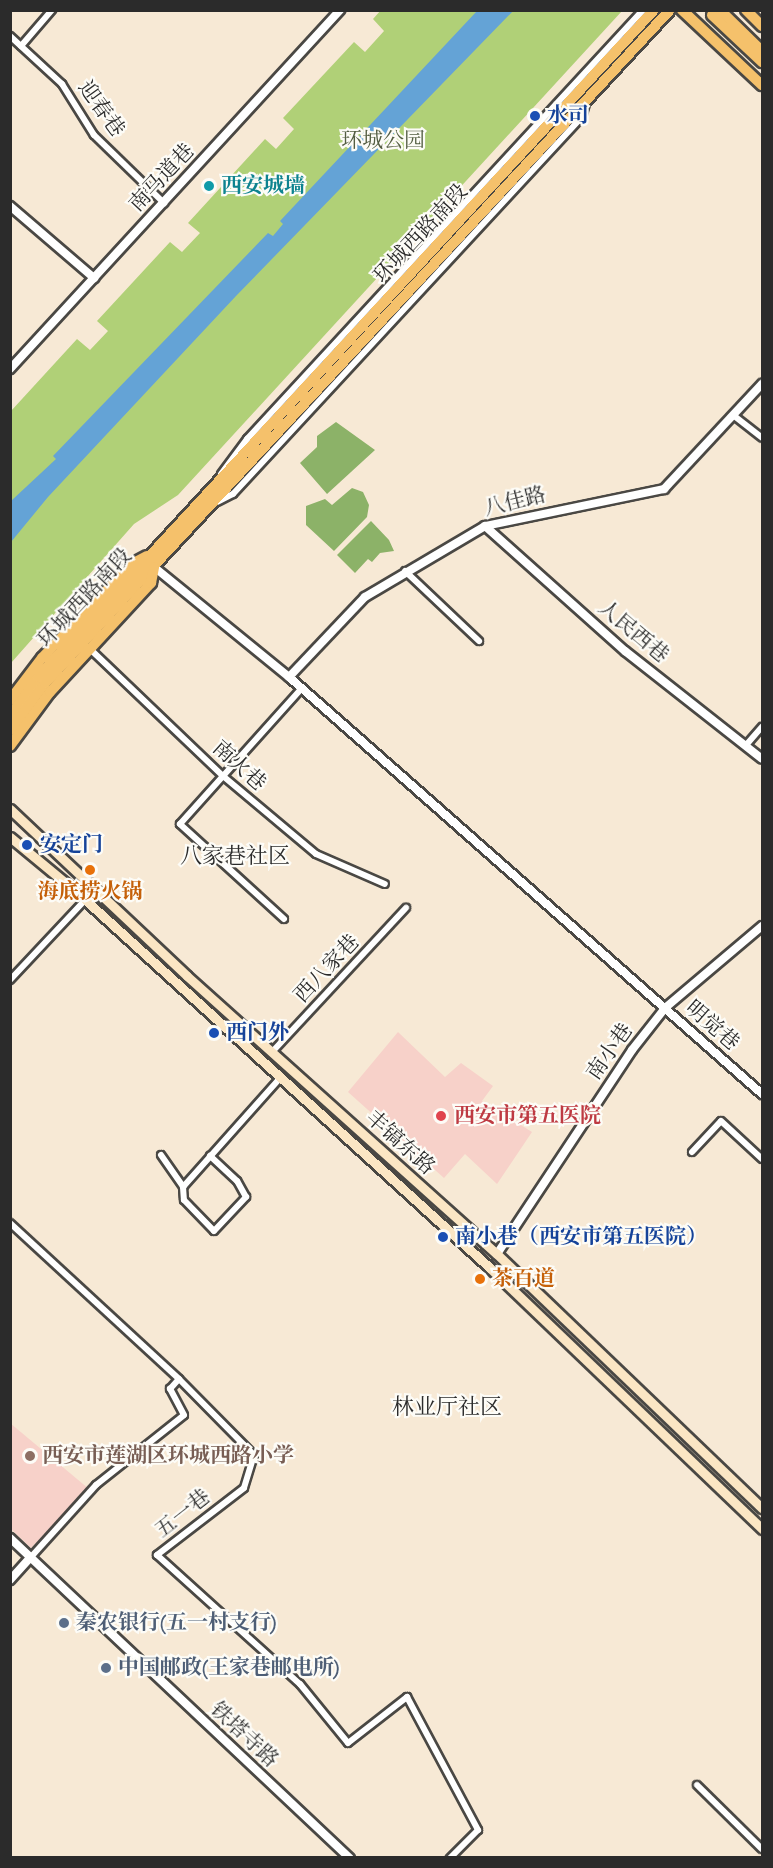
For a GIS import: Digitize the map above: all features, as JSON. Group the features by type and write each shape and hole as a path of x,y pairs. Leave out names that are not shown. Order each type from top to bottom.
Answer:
{"main road":[{"name":"环城西路南段","path":"10,716 38,677 654,10"},
{"name":"环城西路南段","path":"10,731 45,683 670,10"},
{"path":"682,10 762,85"},
{"path":"746,10 762,26"},
{"path":"716,13 762,51"},
{"path":"716,13 762,62"},
{"path":"10,700 42,658 132,564 158,549"},
{"path":"10,746 50,692 88,648 151,583 154,567"},
{"name":"丰镐东路","path":"10,808 272,1052 497,1254 762,1508"},
{"name":"丰镐东路","path":"10,837 85,900 490,1268 762,1529"}],"street":[{"path":"21,46 52,10"},
{"name":"南马道巷","path":"10,369 340,10"},
{"name":"环城西路南段","path":"216,484 241,446 643,10"},
{"name":"迎春巷","path":"10,36 62,84 94,135 164,203"},
{"path":"557,117 564,96"},
{"path":"10,206 94,278"},
{"name":"八佳路","path":"289,677 365,597 405,571 484,526 664,489 762,384"},
{"path":"733,415 762,438"},
{"name":"人民西巷","path":"484,526 625,651 747,744 762,759"},
{"path":"154,567 302,688 665,1008"},
{"path":"405,571 479,640"},
{"name":"南火巷","path":"88,648 223,776 316,854 385,884"},
{"path":"284,919 180,824 302,688"},
{"path":"747,744 762,727"},
{"path":"10,980 85,900"},
{"name":"西八家巷","path":"272,1052 406,908"},
{"name":"南小巷","path":"497,1254 632,1050 665,1008 762,926"},
{"name":"明觉巷","path":"665,1008 762,1094"},
{"path":"183,1187 281,1077"},
{"path":"692,1152 721,1121 762,1159"},
{"path":"161,1155 183,1187 184,1200 193,1212 214,1231 246,1197 237,1181 210,1156"},
{"name":"五一巷","path":"10,1223 179,1379 254,1455 244,1488 157,1555 300,1684 348,1743 407,1698 478,1830 450,1857"},
{"path":"10,1580 31,1557 37,1546 96,1485 184,1415 170,1389 179,1379"},
{"name":"铁塔寺路","path":"10,1538 350,1857"},
{"path":"697,1785 762,1849"}],"shaded area":[{"name":"西安市第五医院","path":"398,1032 445,1077 461,1063 493,1086 482,1101 532,1132 497,1184 465,1154 444,1178 348,1092"},
{"name":"西安市莲湖区环城西路小学","path":"10,1423 89,1489 31,1548 11,1529"}],"green space":[{"name":"环城公园","path":"381,10 622,11 178,495 134,524 11,663 11,411 77,339 90,350 108,331 97,321 170,242 182,252 200,233 188,223 265,139 276,149 294,129 283,118 354,42 365,52 384,31 373,19"},
{"path":"336,422 375,450 327,494 300,463 317,447 317,436"},
{"path":"352,488 363,492 369,505 367,517 334,551 306,525 306,506 325,499 332,505"},
{"path":"371,521 389,540 394,551 380,553 372,562 368,559 355,573 337,555"}],"water":[{"path":"477,11 513,11 236,296 48,497 11,542 11,501 56,459 53,456 268,233 273,236 283,224 280,221"}],"place":[{"name":"水司","path":"535,116"},
{"name":"西安城墙","path":"209,186"},
{"name":"安定门","path":"27,845"},
{"name":"海底捞火锅","path":"90,870"},
{"name":"西门外","path":"214,1033"},
{"name":"西安市第五医院","path":"441,1116"},
{"name":"南小巷（西安市第五医院）","path":"443,1237"},
{"name":"茶百道","path":"480,1279"},
{"name":"西安市莲湖区环城西路小学","path":"30,1456"},
{"name":"秦农银行(五一村支行)","path":"64,1623"},
{"name":"中国邮政(王家巷邮电所)","path":"106,1668"}],"district":[{"name":"八家巷社区","path":"235,857"},
{"name":"林业厅社区","path":"447,1408"}]}
